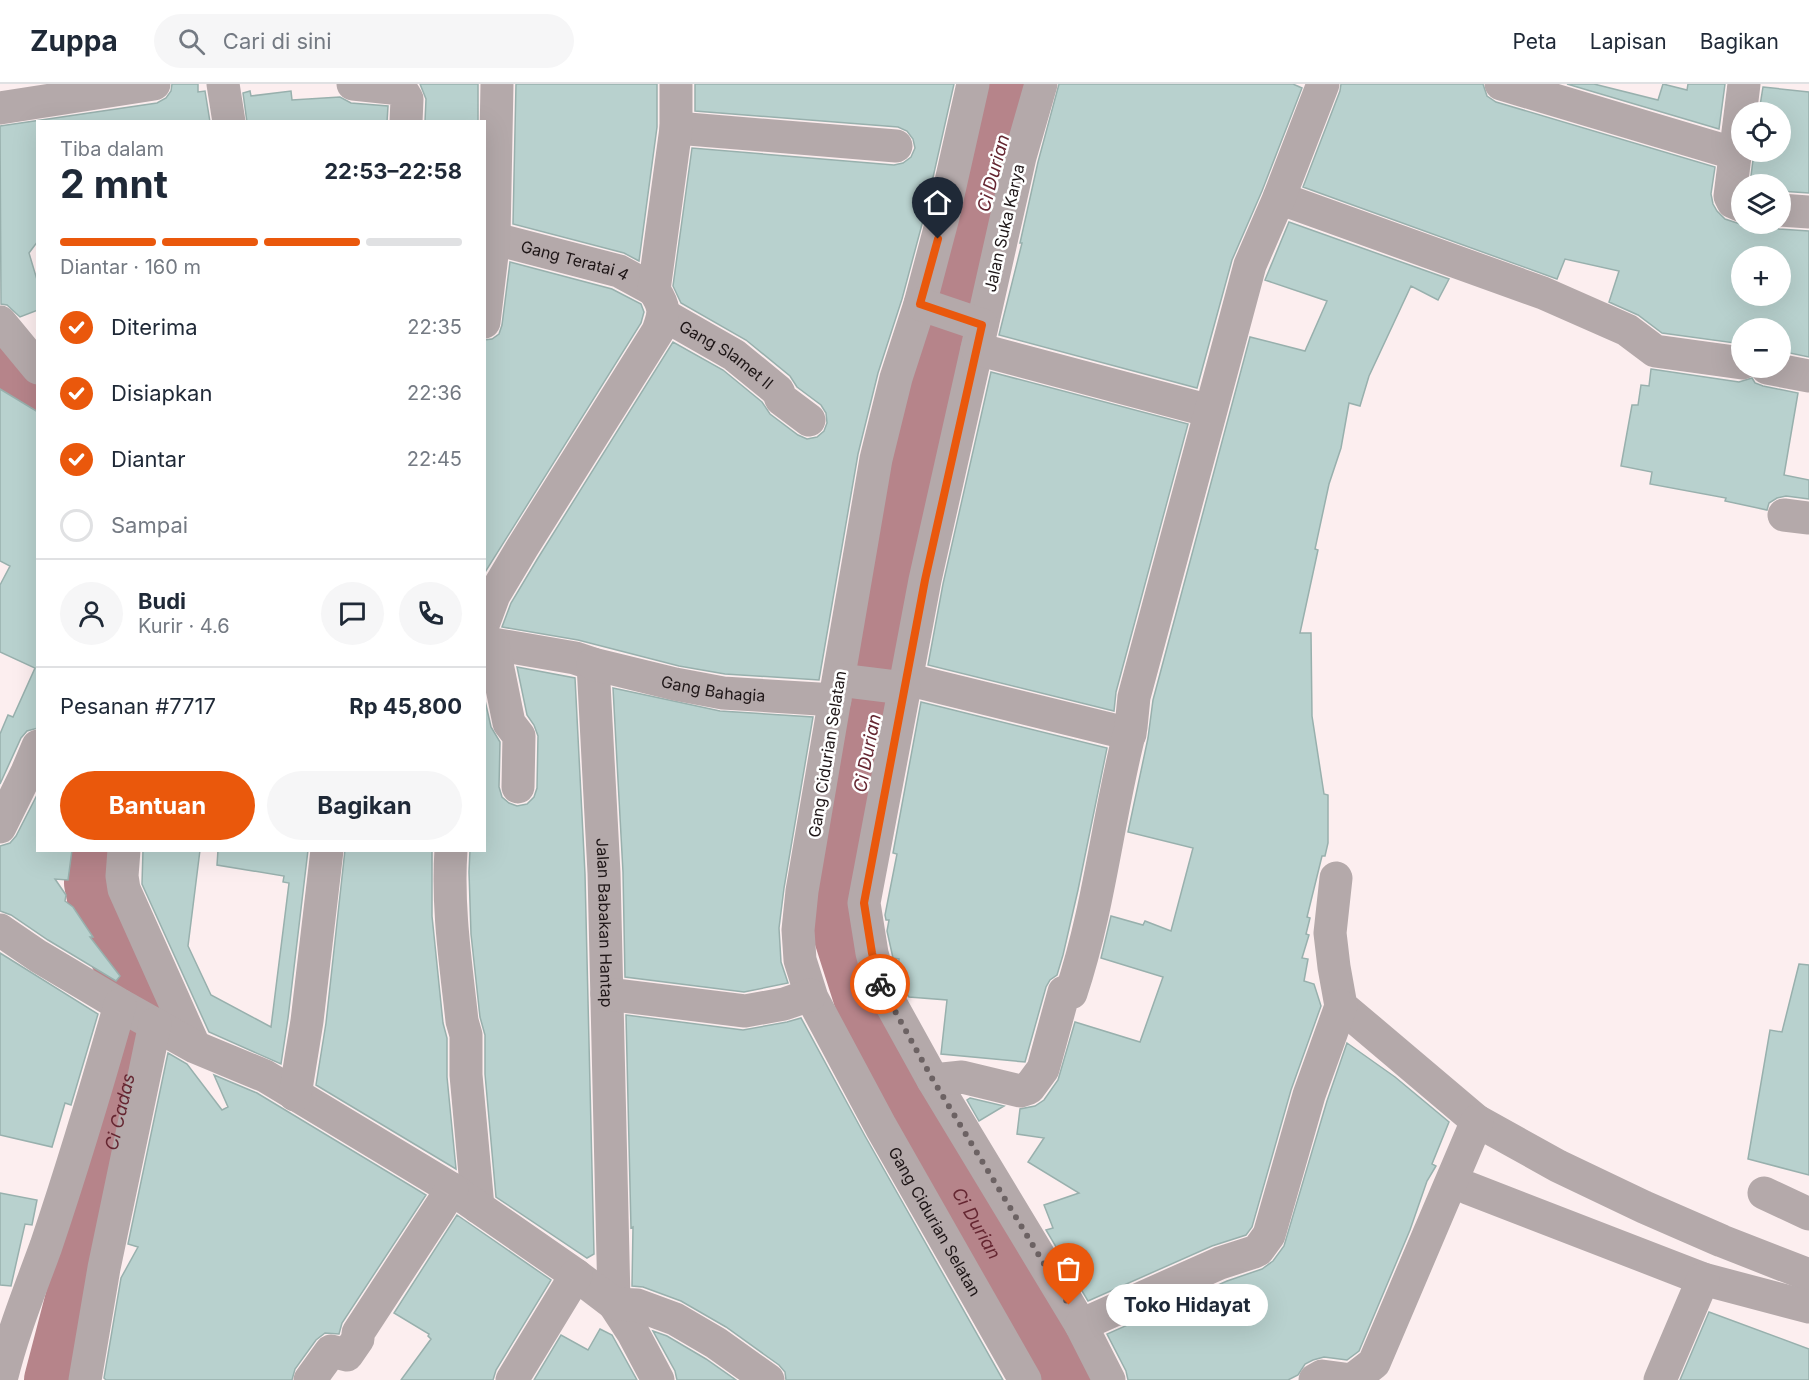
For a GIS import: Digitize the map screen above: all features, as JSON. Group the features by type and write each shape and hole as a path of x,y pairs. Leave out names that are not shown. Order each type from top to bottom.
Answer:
{"street":[{"path":"0,108 154,84"},
{"path":"223,84 229,120"},
{"path":"353,84 401,89 407,99 406,120"},
{"path":"486,288 497,84"},
{"path":"518,787 519,736 509,723 487,635 494,595 658,331 676,128 676,84"},
{"name":"Gang Cidurian Selatan","path":"974,84 924,305 896,378 876,459 840,687 802,891 798,930 800,960 810,995 881,1127 1025,1380"},
{"name":"Jalan Suka Karya","path":"1041,84 1020,157 978,332 902,684 864,903 880,986 933,1080 1081,1325 1108,1380"},
{"path":"933,1080 962,1077 1020,1091 1029,1088 1042,1069 1064,992 1071,993 1094,911 1130,734 1134,697 1250,265 1279,198 1323,84"},
{"path":"1501,84 1731,153"},
{"path":"1742,102 1744,84"},
{"path":"676,128 896,146"},
{"path":"1279,198 1543,293 1627,330 1655,351 1731,361"},
{"path":"1791,211 1809,212"},
{"name":"Gang Teratai 4","path":"489,237 619,271 659,303"},
{"name":"Gang Slamet II","path":"659,303 734,355 778,391 781,399 809,420"},
{"path":"924,305 978,332 1210,411"},
{"path":"0,322 36,366"},
{"path":"1791,373 1809,376"},
{"path":"487,635 593,664"},
{"name":"Gang Bahagia","path":"593,664 723,693 902,684 1130,734"},
{"name":"Jalan Babakan Hantap","path":"593,664 604,873 614,1300"},
{"path":"0,827 36,751"},
{"path":"124,852 122,876 124,889 192,1041"},
{"path":"294,1095 307,1021 327,852"},
{"path":"310,1380 331,1351 348,1355 358,1339 358,1332 388,1284 471,1198 472,1130 466,1075 466,1035 462,1021 453,937 449,880 451,852"},
{"path":"1081,1325 1220,1263 1258,1250 1269,1235 1309,1095 1341,1006 1330,933 1336,878"},
{"path":"0,930 38,956 136,1014 195,1047 265,1077 471,1198 614,1300 637,1305 675,1319 716,1343 768,1380"},
{"path":"607,994 745,1011 784,1004 810,995"},
{"path":"1341,1006 1477,1121 1558,1166 1644,1207 1809,1275"},
{"path":"1,1380 11,1343 73,1161 136,1014"},
{"path":"85,1380 104,1268 136,1014"},
{"path":"1315,1380 1322,1376 1352,1380 1374,1363 1477,1121"},
{"path":"1468,1188 1703,1279 1809,1307"},
{"path":"1764,1193 1809,1214"},
{"path":"512,1380 576,1275"},
{"path":"1660,1380 1703,1279"},
{"path":"614,1300 658,1380"}],"building":[{"path":"172,84 198,84 198,92 205,91 210,120 41,120 157,103 166,98 171,91"},
{"path":"420,84 478,84 478,120 425,120 426,99"},
{"path":"516,84 657,84 657,127 639,261 624,253 513,224"},
{"path":"695,84 954,84 925,213 902,299 878,373 858,454 819,680 725,674 679,666 578,640 502,627 511,603 538,558 673,342 723,370 762,402 770,414 798,435 807,439 817,437 824,431 827,423 826,413 821,405 797,387 790,376 746,340 681,303 673,286 692,148 894,165 903,163 911,157 915,148 913,139 907,131 898,127 695,111"},
{"path":"1059,84 1293,84 1302,88 1232,260 1197,388 999,335 1022,243 1020,243 1038,162"},
{"path":"1341,84 1483,84 1487,96 1496,102 1715,167 1711,194 1713,204 1725,219 1731,221 1731,234 1791,234 1791,230 1809,231 1809,357 1791,353 1791,318 1731,318 1731,342 1662,333 1638,315 1609,302 1619,271 1565,259 1557,279 1303,187"},
{"path":"1567,84 1594,84 1658,100 1663,84 1687,90 1688,84 1725,84 1719,129"},
{"path":"1763,87 1809,92 1809,193 1791,192 1791,174 1751,174 1753,162 1791,162 1791,102 1761,102"},
{"path":"250,91 251,96 291,91 292,100 340,97 351,103 388,106 387,120 247,120 243,93"},
{"path":"36,121 36,244 29,253 36,276 36,311 20,317 7,305 1,304 0,126"},
{"path":"1289,222 1449,279 1438,300 1411,286 1369,376 1360,406 1349,403 1341,448 1329,484 1315,549 1318,550 1300,633 1311,633 1312,716 1324,794 1328,795 1328,843 1325,856 1322,856 1307,917 1310,918 1306,934 1309,935 1302,958 1308,959 1304,981 1314,984 1321,1006 1291,1090 1252,1227 1246,1235 1212,1246 1088,1301 1046,1230 1053,1228 1044,1205 1079,1193 1028,1162 1044,1138 1017,1134 1020,1109 1035,1106 1044,1100 1058,1080 1075,1022 1140,1042 1163,977 1101,958 1111,916 1143,925 1145,921 1171,931 1193,848 1128,832 1148,738 1153,700 1250,337 1305,351 1327,301 1265,280"},
{"path":"510,262 612,289 641,304 644,312 641,323 486,571 486,340 499,334"},
{"path":"1651,369 1739,382 1752,378 1755,383 1763,386 1798,393 1784,475 1809,480 1809,499 1786,496 1777,498 1769,503 1767,510 1725,501 1726,498 1650,484 1652,472 1621,466 1632,405 1638,405 1641,385 1649,386"},
{"path":"991,372 1188,424 1116,692 1114,711 928,665 943,584"},
{"path":"0,389 36,411 36,729 27,731 21,738 0,784 0,734 8,715 13,717 35,668 0,652 0,585 10,566 0,561"},
{"path":"517,667 575,678 585,874 594,1254 587,1258 496,1197 485,1074 485,1035 480,1017 471,934 470,852 486,852 486,705 491,727 500,742 499,787 502,797 517,806 527,804 534,797 537,788 538,736 527,715"},
{"path":"613,688 720,711 813,717 779,928 781,962 788,983 744,992 625,977 623,872"},
{"path":"921,702 1107,748 1063,955 1057,975 1046,987 1025,1062 941,1054 947,1000 909,997 898,979 899,959 893,958 887,931 889,920 886,920 885,915 897,854 893,853"},
{"path":"36,797 36,852 72,852 68,880 55,879 66,895 65,901 73,907 93,937 90,937 120,976 116,981 11,915 0,911 0,846 10,843"},
{"path":"143,852 200,852 188,946 211,995 271,1027 289,883 283,882 284,876 217,865 218,852 308,852 281,1064 209,1032 142,884"},
{"path":"345,852 432,852 432,916 443,1023 447,1038 447,1077 456,1169 316,1085 326,1023"},
{"path":"0,953 98,1014 71,1105 65,1103 52,1147 0,1135"},
{"path":"1799,964 1809,965 1809,1175 1748,1159 1770,1030 1782,1032"},
{"path":"626,1015 743,1030 801,1018 1003,1380 786,1380 785,1372 779,1365 726,1327 681,1301 643,1287 632,1286 633,1227 631,1228"},
{"path":"1347,1043 1395,1077 1449,1122 1432,1164 1436,1166 1427,1181 1410,1230 1359,1351 1347,1360 1324,1357 1313,1360 1305,1364 1298,1375 1288,1380 1128,1380 1126,1371 1107,1334 1227,1281 1262,1269 1273,1261 1284,1246 1327,1101"},
{"path":"168,1053 187,1064 222,1110 228,1107 214,1075 257,1093 426,1195 342,1323 339,1334 325,1333 316,1340 295,1369 292,1380 106,1380 104,1378 121,1278 138,1247 128,1244"},
{"path":"970,1098 1004,1106 979,1121 967,1100"},
{"path":"0,1193 37,1200 32,1225 25,1224 11,1286 0,1285"},
{"path":"457,1215 551,1280 496,1370 493,1380 401,1380 431,1339 429,1334 394,1313"},
{"path":"1709,1312 1809,1349 1809,1380 1680,1380"},
{"path":"600,1329 612,1335 637,1380 534,1380 561,1335 588,1350"},
{"path":"653,1331 667,1336 706,1359 736,1380 677,1380 675,1371"}],"waterway":[{"name":"Ci Durian","path":"1017,84 933,399 837,915 883,1059 1067,1380"},
{"name":"Ci Cadas","path":"0,357 11,363 36,399"},
{"name":"Ci Cadas","path":"54,1380 145,1002 102,923 94,883 95,852"}],"way so far":[{"path":"880,984 933,1080 1069,1305"}],"place":[{"name":"Toko Hidayat","path":"1069,1305"}],"route":[{"path":"880,984 872,953 864,903 925,580 982,325 920,304 938,239"}]}
